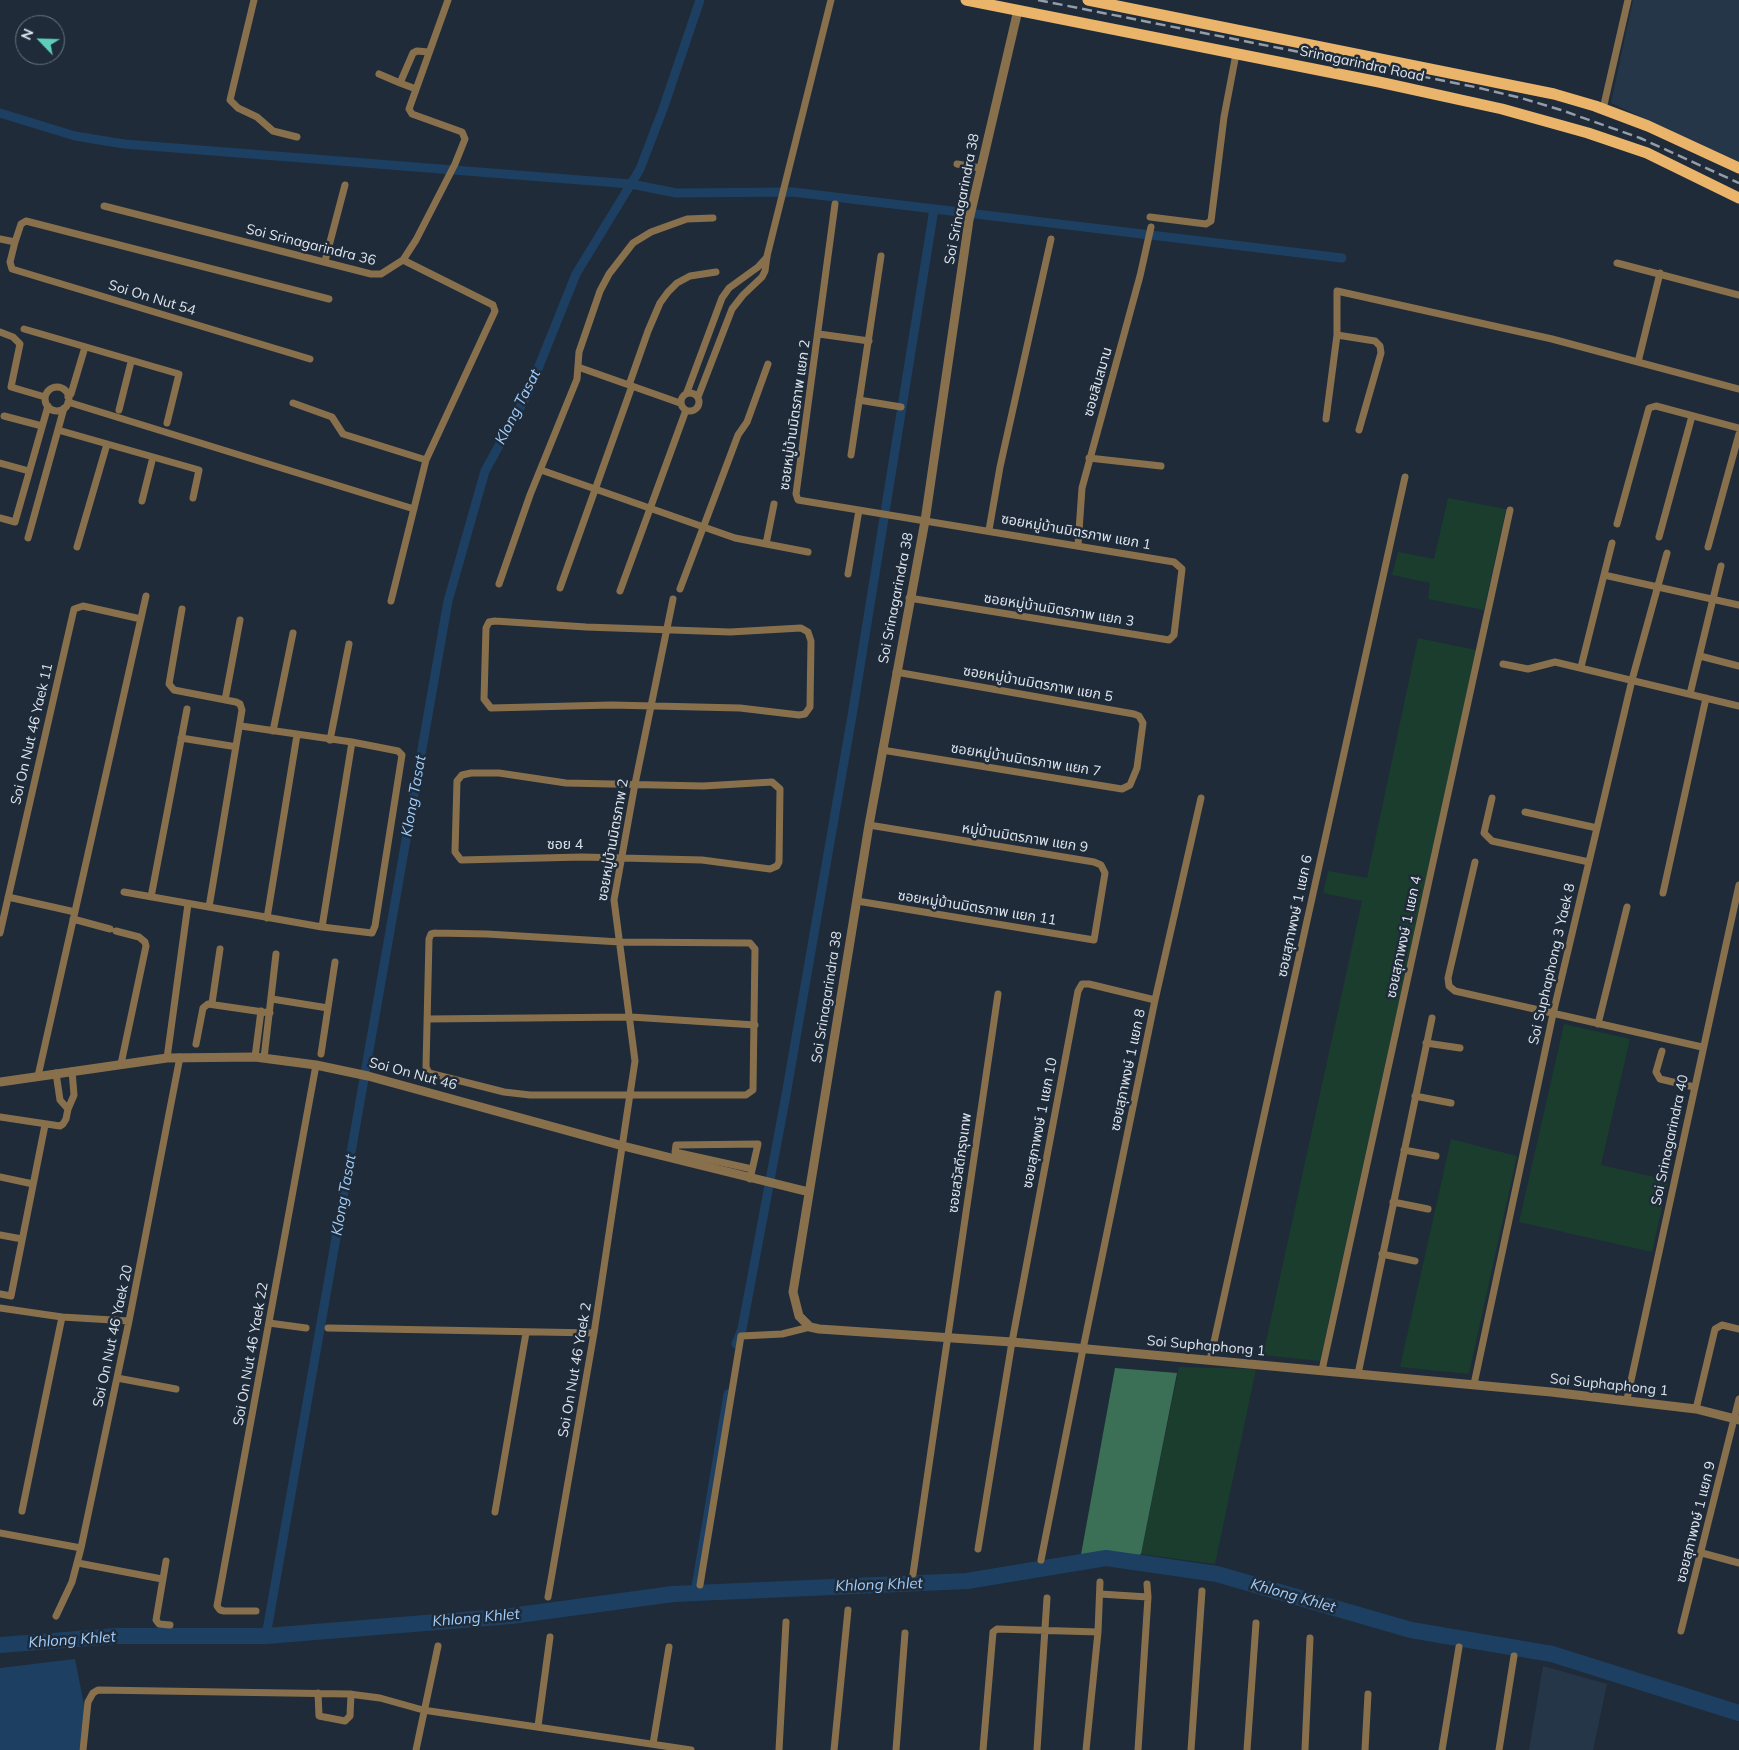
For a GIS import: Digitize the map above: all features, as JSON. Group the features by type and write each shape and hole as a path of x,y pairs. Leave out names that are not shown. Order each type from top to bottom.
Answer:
{"main road":[{"name":"Srinagarindra Road","path":"966,0 1464,101 1588,133 1648,153 1739,198"},
{"name":"Srinagarindra Road","path":"1088,0 1111,2 1508,83 1603,109 1648,126 1739,168"}],"street":[{"path":"254,0 230,100 232,104 257,117 274,131 297,137"},
{"path":"390,601 426,460 495,311 492,305 403,260 455,164 465,135 458,130 412,114 409,108 448,0"},
{"path":"686,410 697,408 698,397 737,300 762,278 831,0"},
{"path":"1603,109 1628,0"},
{"name":"Soi Srinagarindra 38","path":"809,1192 869,825 925,520 972,203 1018,10"},
{"path":"400,82 413,53 417,51 429,52"},
{"path":"1150,217 1206,224 1211,221 1236,54"},
{"path":"379,74 416,89"},
{"path":"957,164 980,168"},
{"path":"325,261 345,185"},
{"name":"ซอยหมู่บ้านมิตรภาพ แยก 2","path":"835,204 796,498 802,502 925,520"},
{"name":"Soi Srinagarindra 36","path":"104,206 377,275 403,260"},
{"path":"498,584 577,379 579,352 600,291 609,274 633,243 671,223 687,219 713,218"},
{"name":"Soi On Nut 54","path":"310,359 12,269 10,262 15,242 21,224 26,221 329,299"},
{"name":"ซอยสินสมาน","path":"1078,545 1080,498 1151,227"},
{"path":"0,239 15,242"},
{"path":"989,530 1000,467 1051,239"},
{"path":"680,403 682,397 687,392 722,298 729,288 758,267 767,256"},
{"path":"851,454 881,256"},
{"path":"1617,263 1739,295"},
{"path":"560,588 648,331 660,303 677,283 690,276 716,272"},
{"path":"1638,362 1660,273"},
{"path":"1326,419 1336,335 1337,291 1552,339 1739,389"},
{"path":"24,329 131,362 179,374 167,423"},
{"path":"0,332 13,336 20,344 11,387 45,397"},
{"path":"819,334 869,341"},
{"path":"1336,335 1374,341 1380,346 1381,353 1359,430"},
{"path":"28,538 58,430 85,347"},
{"path":"119,410 131,362"},
{"path":"680,589 738,436 748,422 768,364"},
{"path":"578,366 680,403 686,410"},
{"path":"0,518 15,522 48,406 45,397 49,389 56,387 63,389 67,402"},
{"path":"687,392 698,397"},
{"path":"859,400 901,407"},
{"path":"67,402 414,509"},
{"path":"48,406 56,411 67,402"},
{"path":"293,403 332,417 343,434 426,460"},
{"path":"1617,524 1649,408 1656,406 1739,428"},
{"path":"620,591 686,410"},
{"path":"4,416 42,426"},
{"path":"1659,537 1692,416"},
{"path":"58,430 199,470 192,498"},
{"path":"1708,547 1739,434"},
{"path":"77,547 107,444"},
{"path":"142,502 153,457"},
{"path":"1090,458 1161,466"},
{"path":"0,463 30,471"},
{"path":"541,470 734,538 808,552"},
{"name":"ซอยสุภาพงษ์ 1 แยก 6","path":"1210,1360 1405,477"},
{"path":"766,544 774,504"},
{"path":"848,574 859,510"},
{"name":"ซอยสุภาพงษ์ 1 แยก 4","path":"1322,1370 1510,510"},
{"name":"ซอยหมู่บ้านมิตรภาพ แยก 1","path":"925,520 1178,563 1182,569 1178,606"},
{"path":"1581,668 1612,543"},
{"name":"Soi Suphaphong 3 Yaek 8","path":"1474,1384 1553,1014 1588,862 1632,680 1667,553"},
{"path":"1690,694 1721,566"},
{"path":"1604,574 1739,605"},
{"path":"38,1076 146,596"},
{"name":"ซอยหมู่บ้านมิตรภาพ แยก 3","path":"910,598 1165,640 1172,638 1174,635 1178,606"},
{"name":"ซอยหมู่บ้านมิตรภาพ 2","path":"623,1146 635,1061 631,1017 614,910 635,784 673,599"},
{"name":"Soi On Nut 46 Yaek 11","path":"0,933 74,609 83,606 141,619"},
{"path":"182,609 169,684 174,690 236,702 242,706 241,726 209,907"},
{"path":"225,700 240,620"},
{"path":"495,621 586,628 730,632 805,630 811,641 810,706 805,714 799,715 740,708 652,707 581,704 491,708 484,699 486,628 489,622 495,621"},
{"path":"273,731 293,632"},
{"path":"330,740 349,644"},
{"path":"1700,656 1739,666"},
{"path":"1503,664 1528,670 1555,662 1739,706"},
{"name":"ซอยหมู่บ้านมิตรภาพ แยก 5","path":"896,672 1134,714 1139,716 1143,723 1139,752"},
{"path":"1663,893 1706,698"},
{"path":"151,897 187,709"},
{"path":"124,892 368,934 374,930 402,755 398,751 352,742 241,726"},
{"path":"268,918 297,735"},
{"path":"181,738 231,746"},
{"path":"322,927 352,742"},
{"name":"ซอยหมู่บ้านมิตรภาพ แยก 7","path":"882,750 1122,789 1126,788 1133,780 1139,752"},
{"name":"ซอย 4","path":"499,773 555,782 635,784 703,786 757,782 778,785 780,788 779,862 777,866 770,868 702,860 555,857 467,861 458,858 454,852 456,781 462,775 499,773"},
{"name":"ซอยสุภาพงษ์ 1 แยก 8","path":"1041,1560 1082,1349 1155,1000 1201,798"},
{"path":"1492,798 1484,834 1492,841 1588,862"},
{"path":"1525,812 1596,828"},
{"name":"หมู่บ้านมิตรภาพ แยก 9","path":"869,825 1094,862 1101,865 1105,873 1094,940"},
{"path":"1474,862 1448,978 1449,986 1455,992 1702,1048"},
{"name":"Soi Srinagarindra 40","path":"1627,1399 1739,885"},
{"path":"8,897 74,916 113,930 139,936 146,946 121,1064"},
{"name":"ซอยหมู่บ้านมิตรภาพ แยก 11","path":"857,901 1094,940"},
{"path":"167,1058 188,904"},
{"path":"1598,1024 1627,907"},
{"path":"431,934 487,934 620,942 750,943 755,949 755,1025 754,1084 750,1094 530,1095 504,1092 433,1074 426,1070 426,1018 429,939 431,934"},
{"path":"212,1003 220,949"},
{"path":"260,1058 270,1013 276,954"},
{"path":"321,1054 335,962"},
{"name":"ซอยสุภาพงษ์ 1 แยก 10","path":"1012,1342 1078,990 1082,984 1089,984 1155,1000"},
{"name":"ซอยสวัสดีกรุงเทพ","path":"913,1574 998,994"},
{"path":"272,999 328,1008"},
{"path":"196,1044 203,1008 208,1004 212,1003 270,1013"},
{"path":"260,1058 261,1011"},
{"path":"426,1018 631,1017 755,1025"},
{"path":"1358,1374 1432,1018"},
{"path":"1426,1042 1460,1048"},
{"path":"1662,1051 1656,1072 1660,1079 1694,1087"},
{"name":"Soi On Nut 46","path":"0,1082 180,1057 260,1058 316,1065 371,1076 623,1146 754,1176 774,1184 809,1192"},
{"name":"Soi On Nut 46 Yaek 20","path":"56,1616 72,1582 78,1563 129,1321 180,1057"},
{"name":"Soi On Nut 46 Yaek 22","path":"256,1611 224,1611 220,1610 217,1606 316,1065"},
{"path":"0,1117 45,1125 63,1124 74,1095 72,1071"},
{"path":"56,1074 60,1100 68,1109"},
{"path":"1415,1096 1451,1103"},
{"path":"0,1294 11,1296 45,1125"},
{"path":"758,1144 754,1176 675,1152 676,1145 758,1144"},
{"name":"Soi On Nut 46 Yaek 2","path":"548,1598 594,1333 623,1146"},
{"path":"1404,1150 1436,1156"},
{"path":"0,1177 33,1184"},
{"path":"809,1192 792,1292 799,1316 810,1327"},
{"path":"1393,1202 1428,1209"},
{"path":"0,1235 22,1239"},
{"path":"1382,1254 1415,1261"},
{"path":"0,1308 62,1317 129,1321"},
{"path":"22,1511 62,1317"},
{"path":"269,1323 306,1328"},
{"path":"1696,1409 1715,1329 1722,1325 1739,1329"},
{"path":"700,1585 741,1336 782,1334 810,1327"},
{"name":"Soi Suphaphong 1","path":"810,1327 848,1332 948,1336 1627,1399 1696,1409 1737,1419"},
{"path":"328,1328 594,1333"},
{"path":"495,1512 526,1333"},
{"path":"978,1549 1012,1342"},
{"path":"117,1378 176,1389"},
{"name":"ซอยสุภาพงษ์ 1 แยก 9","path":"1681,1631 1737,1419 1739,1399"},
{"path":"0,1533 81,1548"},
{"path":"1702,1553 1739,1563"},
{"path":"166,1561 156,1620 159,1624 170,1625"},
{"path":"78,1563 162,1579"},
{"path":"1086,1750 1098,1632 1100,1582"},
{"path":"1138,1750 1148,1597 1147,1584"},
{"path":"1190,1750 1202,1591"},
{"path":"1100,1594 1148,1597"},
{"path":"1037,1750 1047,1598"},
{"path":"834,1750 848,1610"},
{"path":"779,1750 786,1622"},
{"path":"1247,1750 1256,1624"},
{"path":"983,1750 993,1632 998,1629 1098,1632"},
{"path":"896,1750 905,1633"},
{"path":"538,1726 550,1638"},
{"path":"1305,1750 1310,1638"},
{"path":"416,1750 438,1646"},
{"path":"653,1744 669,1647"},
{"path":"1442,1750 1459,1647"},
{"path":"1499,1750 1514,1656"},
{"path":"83,1750 88,1702 93,1693 98,1690 352,1694 380,1698 423,1710 691,1750"},
{"path":"318,1693 318,1716 345,1721 350,1716 352,1694"},
{"path":"1365,1750 1368,1694"}],"shaded area":[{"path":"1633,0 1739,0 1739,162 1611,103"},
{"path":"1543,1666 1607,1684 1593,1750 1529,1750"}],"green space":[{"path":"1448,498 1506,509 1484,610 1428,599 1430,583 1392,575 1398,552 1434,559"},
{"path":"1418,638 1476,650 1320,1361 1263,1355 1362,901 1323,893 1328,871 1367,878"},
{"path":"1564,1024 1630,1039 1601,1165 1668,1180 1652,1252 1519,1222"},
{"path":"1451,1139 1517,1156 1469,1374 1400,1367"},
{"path":"1179,1367 1256,1369 1215,1564 1141,1554"},
{"path":"1115,1368 1177,1373 1141,1554 1131,1559 1104,1555 1080,1560"}],"water":[{"path":"75,1659 85,1710 79,1750 0,1750 0,1668"}],"waterway":[{"name":"Klong Tasat","path":"266,1636 448,601 485,471 529,391 576,274 640,169 663,109 700,0"},
{"path":"0,113 75,136 124,144 631,184 676,193 793,192 1342,258"},
{"path":"736,1344 742,1329 786,1095 853,710 934,209"},
{"path":"695,1593 728,1394"},
{"name":"Khlong Khlet","path":"0,1645 116,1636 266,1636 511,1616 673,1594 967,1581 1106,1558 1217,1574 1411,1630 1552,1654 1739,1713"}],"railway":[{"path":"1038,0 1475,87 1521,98 1640,138 1739,183"}]}
